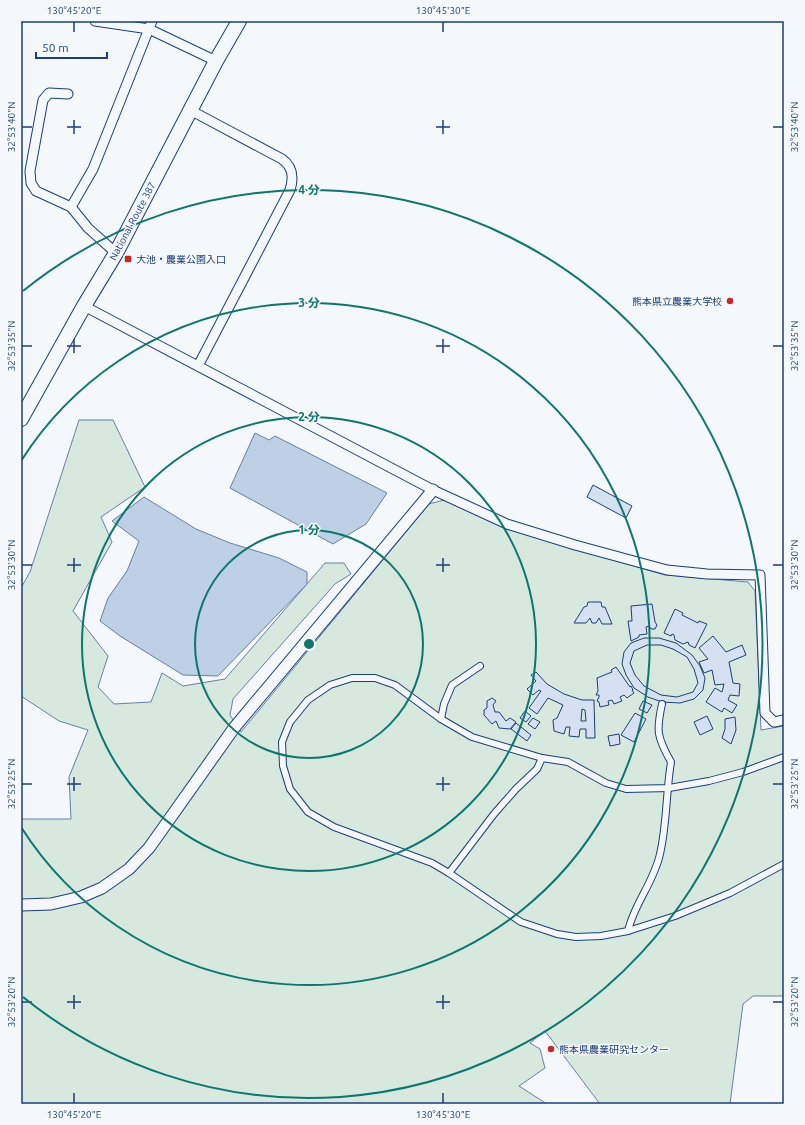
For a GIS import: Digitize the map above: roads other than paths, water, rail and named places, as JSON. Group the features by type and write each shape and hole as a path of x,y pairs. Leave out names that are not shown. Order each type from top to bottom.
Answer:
{"highway":[{"name":"National Route 387","path":"21,419 84,306 116,253 190,110 239,21"}],"street":[{"path":"95,21 151,25 216,61"},
{"path":"71,207 93,169 151,25"},
{"path":"68,94 49,93 43,100 30,171 31,183 36,191 71,207 88,228 116,253"},
{"path":"190,110 282,159 289,166 293,176 290,190 198,366"},
{"path":"84,306 433,490 507,524 575,545 667,570 707,574 760,576 765,713 774,722 784,720"},
{"path":"21,905 51,904 81,897 102,888 129,870 149,848 234,728 433,490"},
{"path":"441,719 444,704 452,685 480,666"},
{"path":"784,757 743,772 709,781 669,788 626,789 606,783 568,762 542,758 472,737 441,719 395,685 375,678 352,678 330,685 308,700 290,722 282,742 283,766 290,790 308,812 334,826 432,863 521,922 557,934 576,937 601,936 628,931 675,916 730,893 784,864"},
{"path":"628,931 631,918 650,883 660,854 669,788 669,774 672,762 664,749 658,734 662,704"},
{"path":"449,873 494,814 516,789 537,769 542,758"}],"water":[{"path":"255,433 269,440 275,436 387,493 366,524 333,544 230,488"},
{"path":"144,497 196,529 230,543 279,558 307,572 307,584 218,676 183,675 120,636 100,621 108,598 127,571 139,541 112,521"}],"place":[{"name":"大池・農業公園入口","path":"128,259"},
{"name":"熊本県立農業大学校","path":"730,301"},
{"name":"熊本県農業研究センター","path":"551,1049"}]}
